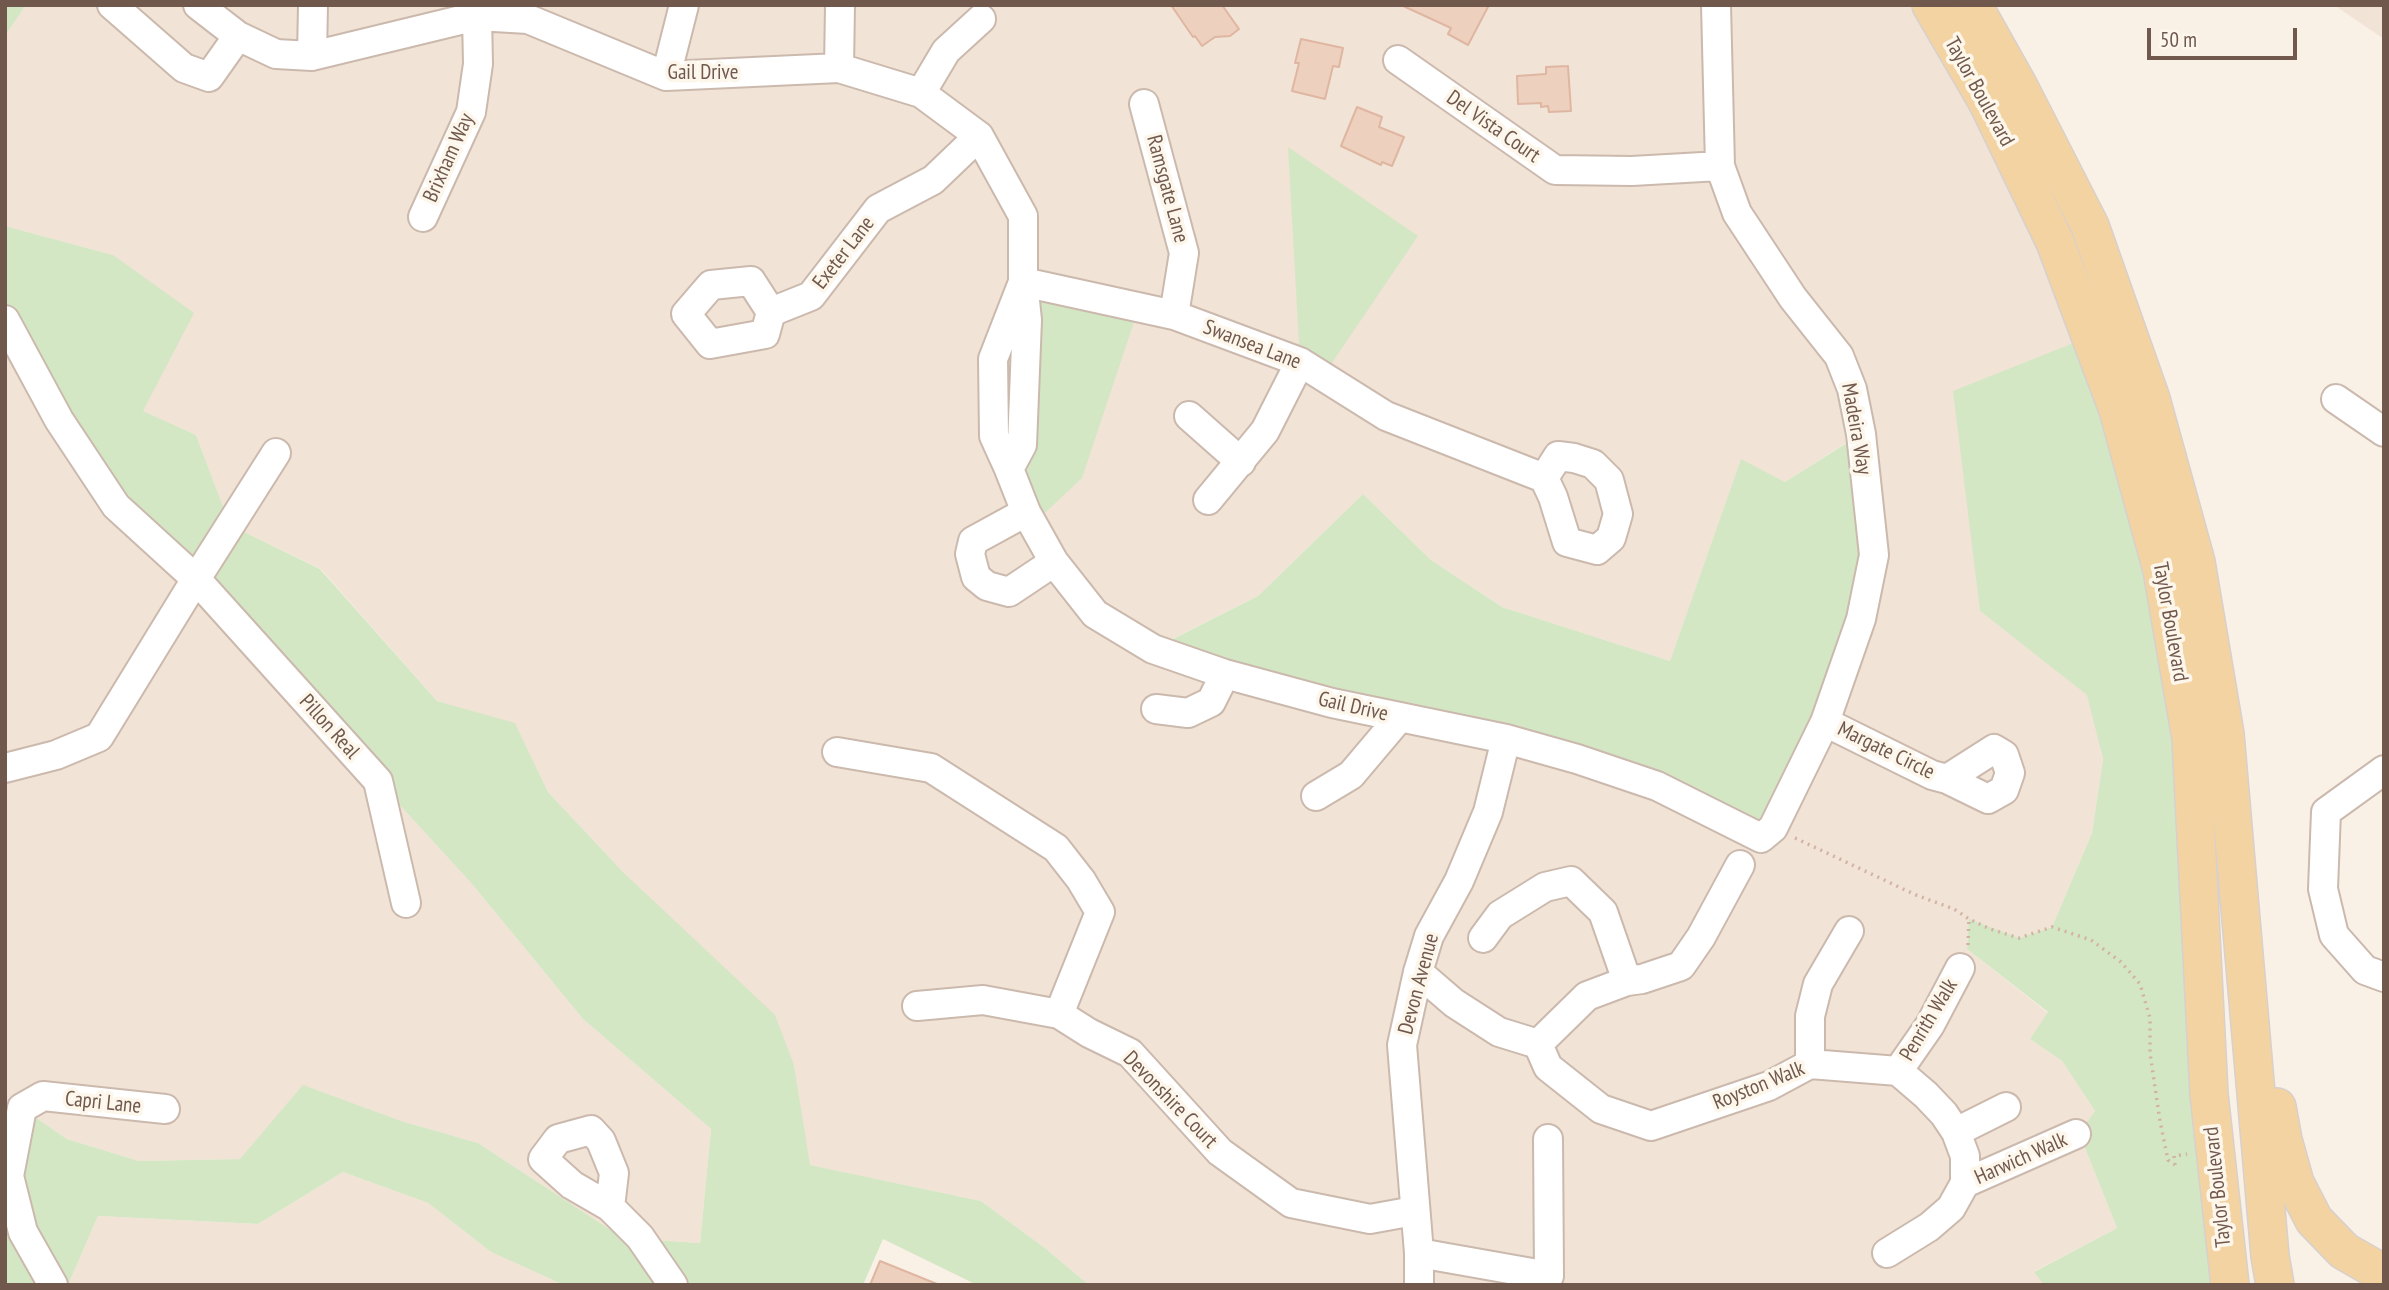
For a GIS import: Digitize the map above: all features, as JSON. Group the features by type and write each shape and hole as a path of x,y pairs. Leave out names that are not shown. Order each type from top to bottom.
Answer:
{"main road":[{"name":"Taylor Boulevard","path":"1931,5 1988,103 2055,242 2118,410 2162,570 2191,738 2209,1094 2230,1285"},
{"name":"Taylor Boulevard","path":"1973,5 2019,87 2090,226 2151,399 2196,562 2225,734 2270,1256 2275,1285"},
{"path":"2246,982 2295,1183 2314,1220 2344,1251 2384,1274"}],"street":[{"path":"112,5 184,68 209,77 238,36"},
{"name":"Gail Drive","path":"198,5 238,36 276,54 312,56 477,16 528,19 666,76 839,68 921,93 979,136 1023,216 1023,282 993,359 994,436 1026,512 1054,562 1094,614 1153,649 1226,674 1332,703 1506,739 1657,786 1761,838 1773,828"},
{"path":"312,56 313,5"},
{"path":"666,76 684,5"},
{"path":"839,68 840,5"},
{"name":"Madeira Way","path":"1716,5 1720,166 1737,213 1794,298 1839,356 1852,389 1861,434 1874,555 1861,619 1825,722 1773,828"},
{"name":"Brixham Way","path":"423,217 471,112 478,64 477,16"},
{"path":"921,93 946,51 981,19"},
{"name":"Del Vista Court","path":"1398,60 1555,170 1632,171 1720,166"},
{"name":"Ramsgate Lane","path":"1144,104 1184,253 1174,315"},
{"name":"Exeter Lane","path":"771,312 811,296 878,209 933,180 979,136"},
{"name":"Swansea Lane","path":"1023,282 1174,315 1300,362 1386,416 1544,478"},
{"name":"Pillon Real","path":"5,320 59,421 116,506 196,579 378,781 406,903"},
{"path":"1208,500 1265,431 1300,362"},
{"path":"2336,399 2384,432"},
{"path":"1189,416 1241,461"},
{"path":"5,768 56,755 99,737 276,453"},
{"path":"1026,512 973,541 970,554 976,576 987,586 1009,592 1054,562"},
{"path":"1156,709 1188,713 1211,702 1226,674"},
{"path":"1316,796 1352,775 1399,717"},
{"name":"Margate Circle","path":"1825,722 1932,775 1947,779"},
{"name":"Devon Avenue","path":"1419,1285 1419,1253 1402,1045 1429,936 1459,881 1488,812 1506,739"},
{"path":"837,751 931,768 1056,848 1081,880 1100,912 1059,1014"},
{"path":"2384,770 2326,812 2323,889 2334,934 2365,970 2384,977"},
{"path":"1418,972 1454,1003 1499,1032 1538,1044 1587,996 1627,981 1681,966 1702,937 1740,865"},
{"path":"1483,938 1500,915 1545,887 1571,881 1603,912 1627,981"},
{"path":"1810,1064 1810,1016 1818,984 1849,931"},
{"name":"Penrith Walk","path":"1898,1071 1930,1025 1961,968"},
{"name":"Devonshire Court","path":"917,1006 984,1000 1059,1014 1089,1033 1130,1053 1220,1152 1291,1203 1370,1219 1414,1210"},
{"name":"Royston Walk","path":"1538,1044 1548,1067 1601,1109 1651,1126 1769,1086 1810,1064 1898,1071"},
{"path":"1888,1253 1930,1227 1951,1208 1965,1183 1965,1156 1956,1132 1926,1095 1898,1071"},
{"name":"Capri Lane","path":"53,1285 23,1232 9,1175 22,1108 43,1096 165,1109"},
{"path":"1956,1132 2006,1107"},
{"name":"Harwich Walk","path":"1965,1183 2076,1134"},
{"path":"1419,1253 1552,1281 1548,1139"},
{"path":"610,1207 640,1237 673,1285"}],"path":[{"path":"1773,828 1916,895 1954,909 1990,929 2019,938 2052,927 2091,940 2121,962 2140,984 2150,1018 2150,1053 2160,1121 2168,1160 2175,1165"}],"shaded area":[{"path":"26,5 1931,5 2091,336 1973,548 1980,611 2088,695 2103,759 2092,833 2052,927 2019,938 1969,920 1967,949 2048,1013 2030,1039 2062,1061 2095,1111 2079,1133 2117,1228 2035,1271 2044,1285 1089,1285 1045,1248 981,1201 809,1165 794,1065 625,874 548,792 515,724 437,701 321,569 230,525 196,435 142,411 113,255 5,226 5,36","holes":["1022,282 1026,512 994,436 993,359","1860,434 1657,786 1154,648 1258,596 1363,494 1431,560 1502,607 1670,661 1741,460 1785,482"]},
{"path":"2334,5 2384,5 2384,39"},
{"path":"5,320 196,579 472,884 583,1019 711,1129 700,1243 623,1238 478,1143 401,1121 240,1159 139,1161 67,1139 22,1108 5,1127"},
{"path":"343,1172 428,1203 491,1252 564,1285 68,1285 98,1216 258,1224"}],"green space":[{"path":"5,5 26,5 5,36"},
{"path":"1288,147 1418,236 1323,376 1300,362"},
{"path":"5,226 113,255 194,313 143,411 196,435 230,525 320,569 437,701 515,723 548,792 625,874 775,1015 794,1065 810,1165 981,1201 1045,1248 1089,1285 977,1285 883,1239 863,1285 564,1285 491,1252 428,1203 343,1172 258,1224 98,1216 68,1285 5,1285 5,1127 22,1108 67,1139 139,1161 240,1159 303,1085 401,1121 478,1143 623,1238 700,1243 711,1129 583,1019 472,884 378,781 116,506 5,320"},
{"path":"1023,282 1139,307 1082,478 1033,524 1026,512 1022,445"},
{"path":"2091,336 2162,570 2230,1285 2044,1285 2034,1272 2117,1228 2079,1133 2095,1111 2062,1061 2030,1039 2048,1012 1967,949 1969,919 2019,938 2052,927 2092,833 2103,759 2087,695 1980,611 1953,391"},
{"path":"1861,434 1874,555 1773,828 1657,786 1153,649 1258,596 1363,494 1431,560 1502,607 1670,661 1741,459 1785,482"}],"building":[{"path":"1171,5 1222,5 1239,29 1230,36 1215,37 1202,46"},
{"path":"1401,5 1489,5 1468,45 1448,34 1451,28"},
{"path":"1301,39 1343,48 1339,67 1333,66 1325,99 1292,91 1299,63 1295,63"},
{"path":"1568,66 1571,111 1549,112 1548,106 1541,107 1541,103 1518,104 1517,76 1546,74 1546,67"},
{"path":"1357,107 1382,117 1379,127 1404,137 1392,166 1382,162 1381,165 1341,146"},
{"path":"880,1261 937,1284 937,1285 870,1285"}]}
